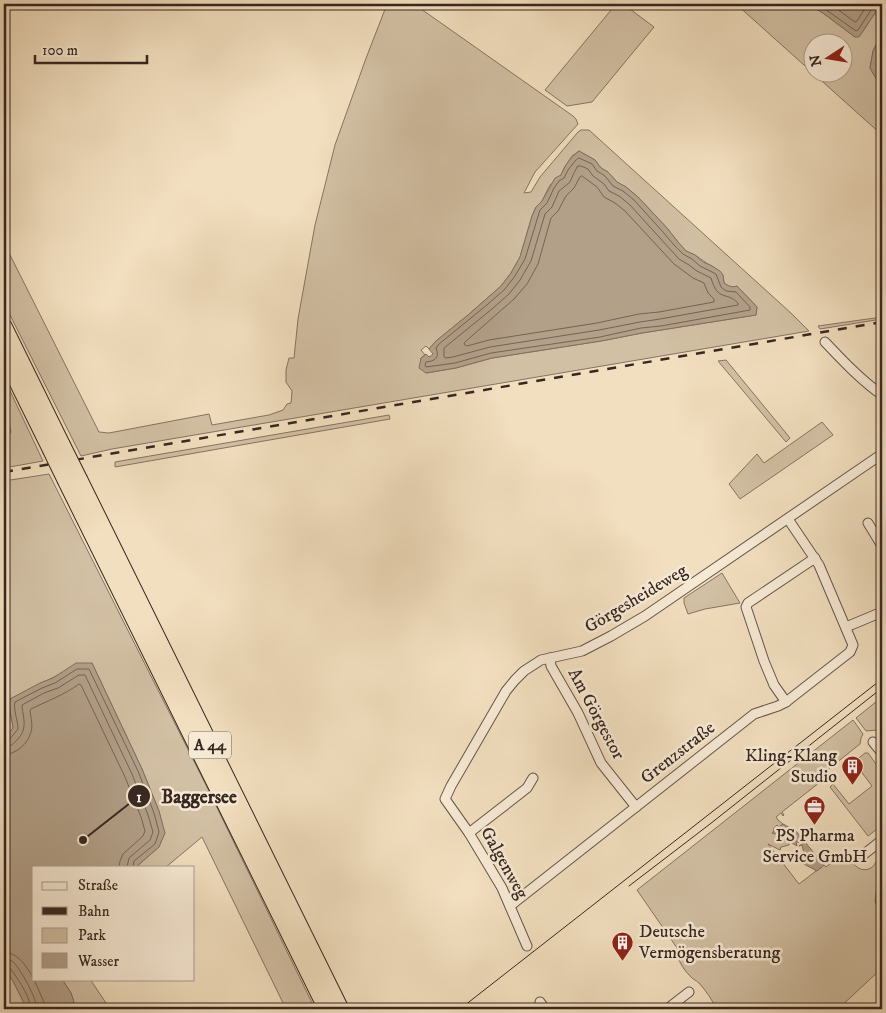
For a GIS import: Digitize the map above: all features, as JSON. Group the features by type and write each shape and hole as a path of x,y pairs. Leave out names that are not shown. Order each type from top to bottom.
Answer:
{"highway":[{"name":"A 44","path":"4,326 56,446 326,1009"},
{"name":"A 44","path":"4,356 56,446"},
{"name":"A 44","path":"73,481 341,1009"}],"street":[{"path":"825,342 857,376 882,396"},
{"name":"Görgesheideweg","path":"445,799 506,691 524,671 541,660 582,651 646,616 882,454"},
{"name":"Grenzstraße","path":"510,906 754,714 786,702 850,652 853,645 819,565 788,519"},
{"path":"868,523 882,546"},
{"path":"786,702 774,685 767,669 746,607 748,603 814,558"},
{"path":"846,627 882,612"},
{"name":"Am Görgestor","path":"550,658 551,666 578,713 601,763 636,807"},
{"path":"873,742 882,753"},
{"path":"469,833 527,788 533,778"},
{"name":"Galgenweg","path":"445,799 469,833 502,888 527,946"},
{"path":"863,855 882,840"},
{"path":"666,1009 689,992"}],"green space":[{"path":"387,4 414,4 576,119 578,124 535,172 524,193 531,192 540,177 578,132 589,130 809,331 112,449 81,456 4,303 4,243 99,432 109,433 209,414 212,425 269,415 283,410 287,404 291,403 292,391 286,382 286,370 289,358 294,358 298,319 315,225 335,145","holes":["579,151 595,160 617,182 638,197 686,251 712,266 723,275 724,283 732,287 737,286 757,307 756,315 492,358 456,368 426,373 421,358 425,355 421,350 426,346 429,349 501,286 520,257 536,207 542,201 550,185 561,175 572,156"]},
{"path":"616,4 623,4 654,27 592,102 567,106 545,90"},
{"path":"736,4 808,4 848,32 804,32 804,65"},
{"path":"881,4 882,33 873,51 870,68 882,88 882,135 823,82 854,82 854,36 861,34"},
{"path":"882,317 882,319 820,329 818,326"},
{"path":"726,360 790,438 786,442 718,361"},
{"path":"4,378 43,461 4,468 4,443 11,432 4,410"},
{"path":"389,415 390,419 115,467 115,462"},
{"path":"822,422 833,435 740,499 729,484 757,454 764,463"},
{"path":"49,474 206,785 315,1009 286,1009 202,837 167,866 137,866 159,847 164,833 159,811 142,769 92,663 62,673 10,699 13,728 4,738 4,481"},
{"path":"722,573 740,603 688,614 684,598"},
{"path":"882,697 882,725 877,730 866,731 856,718"},
{"path":"853,720 863,734 860,744 821,775 824,779 782,812 783,816 781,813 776,817 783,824 779,827 777,825 773,833 789,842 789,845 781,847 780,850 768,844 799,884 845,852 847,854 850,852 852,860 860,869 870,869 877,859 878,850 882,846 882,880 875,901 882,920 882,970 838,1009 716,1009 704,989 683,967 677,948 637,890"},
{"path":"865,753 868,753 882,772 882,825 868,836 830,787 833,784 849,804 872,786 854,762"},
{"path":"4,968 13,981 26,1007 25,1009 4,1009"},
{"path":"63,980 91,980 106,1003 98,1009 66,1009 74,1002"}],"water":[{"path":"808,4 881,4 859,37 855,37 854,32 848,32"},
{"path":"882,33 882,89 870,68 873,51"},
{"path":"579,151 595,160 617,182 638,197 686,251 720,271 723,275 724,283 732,287 737,286 757,307 756,315 492,358 456,368 426,373 419,368 421,358 426,354 429,357 433,354 429,349 436,341 501,286 511,273 520,257 536,207 542,201 555,178 561,175 568,162"},
{"path":"76,663 92,663 142,769 159,811 165,833 159,847 137,866 32,866 32,980 63,980 74,1002 66,1009 25,1009 26,1007 13,981 4,968 4,738 13,728 10,699 53,678"},
{"path":"783,824 796,831 803,840 799,843 796,841 797,846 784,840 780,835 772,833"},
{"path":"805,842 824,865 817,871 802,863 800,855 804,853 802,845 799,846"},
{"path":"882,880 882,920 876,895"}],"tram line":[{"path":"460,1009 882,679"},
{"path":"629,886 882,688"}],"railway":[{"path":"4,472 882,322"}],"place":[{"name":"Kling-Klang Studio","path":"853,785"},
{"name":"PS Pharma Service GmbH","path":"815,825"},
{"name":"Baggersee","path":"83,840"},
{"name":"Deutsche Vermögensberatung","path":"623,961"}]}
